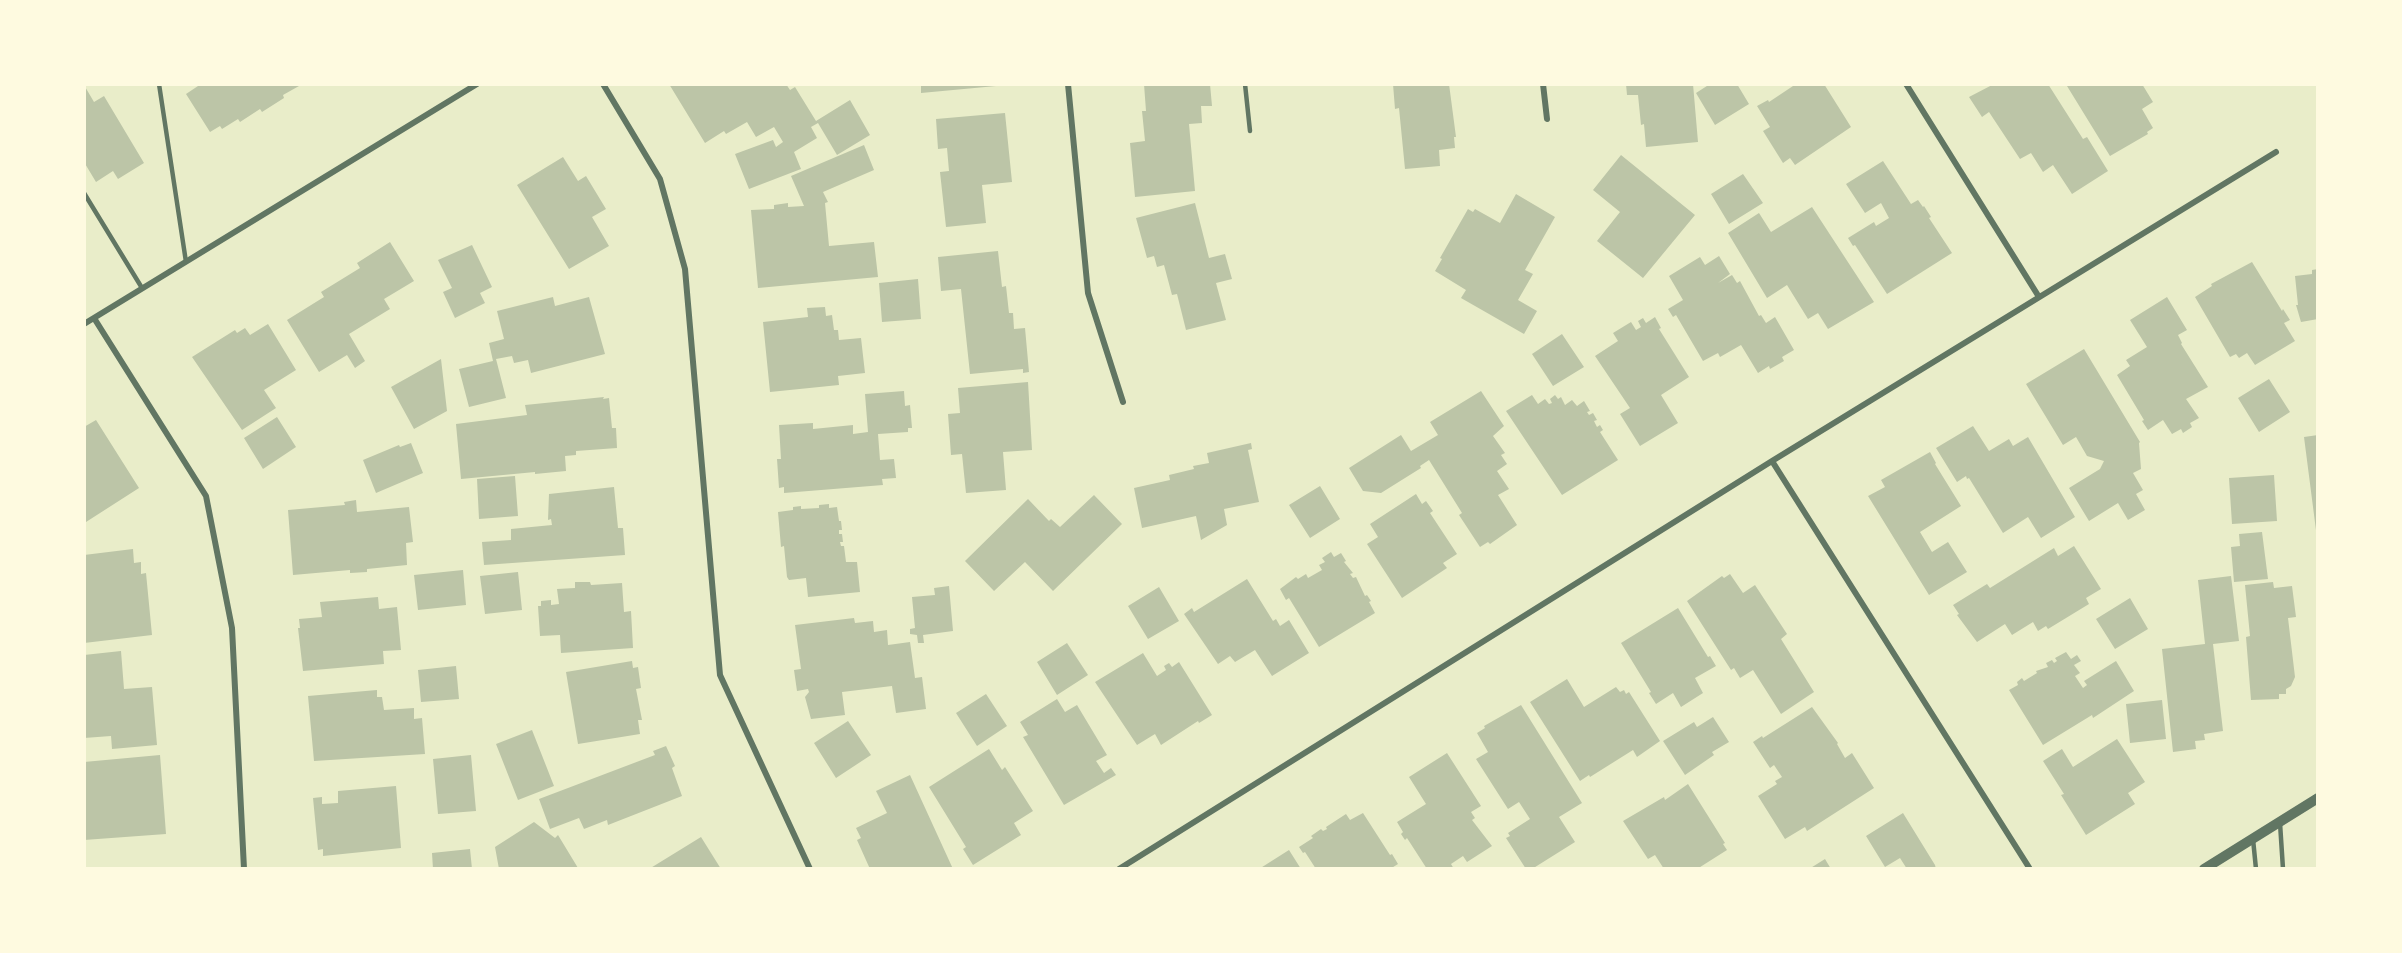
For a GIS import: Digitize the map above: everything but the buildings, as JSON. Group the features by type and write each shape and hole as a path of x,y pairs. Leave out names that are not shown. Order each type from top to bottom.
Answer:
{"street":[{"path":"84,324 477,84"},
{"path":"603,84 660,179 685,269 720,675 810,869"},
{"path":"1068,84 1088,293 1123,402"},
{"path":"1543,84 1547,119"},
{"path":"1906,84 2039,297"},
{"path":"1119,869 1772,461 2276,152"},
{"path":"94,318 206,496 232,628 244,869"},
{"path":"1772,461 2030,869"},
{"path":"2204,869 2318,798"}],"lane":[{"path":"159,84 186,262"},
{"path":"1245,84 1250,131"},
{"path":"84,193 142,288"},
{"path":"2280,823 2283,869"},
{"path":"2253,838 2256,869"}]}
